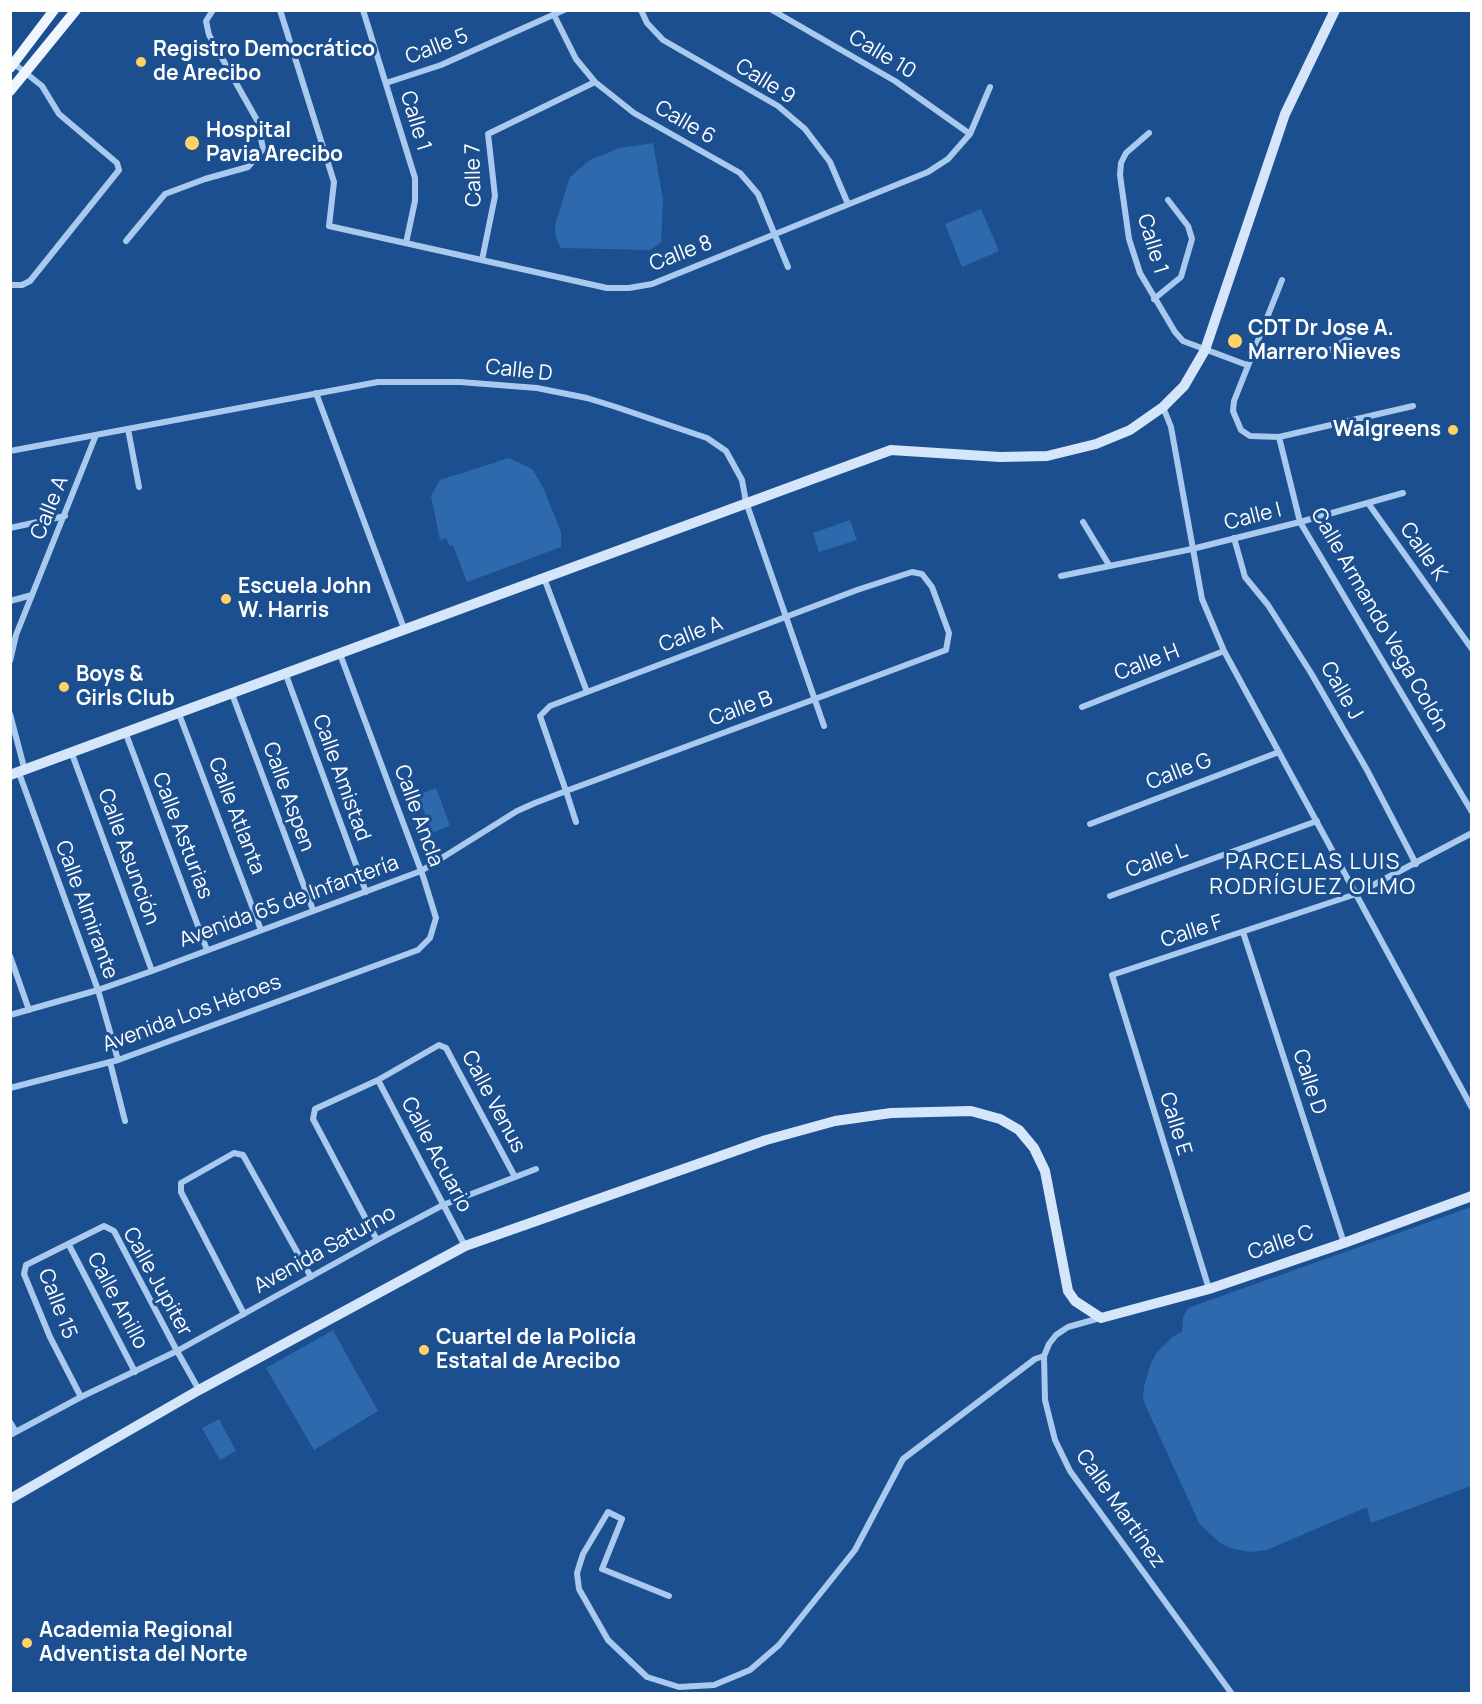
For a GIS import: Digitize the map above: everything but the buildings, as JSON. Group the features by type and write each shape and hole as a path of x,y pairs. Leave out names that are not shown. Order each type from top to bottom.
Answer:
{"main road":[{"path":"12,64 54,10"},
{"path":"10,91 76,10"}],"street":[{"path":"126,241 165,194 205,179 248,167 262,149 258,122 209,35 206,21 213,10"},
{"name":"Calle 8","path":"280,10 334,182 329,225 607,288 629,288 652,284 928,172 948,159 970,134 990,87"},
{"name":"Calle 1","path":"363,10 415,178 415,201 406,243"},
{"name":"Calle 5","path":"386,83 441,65 564,10"},
{"name":"Calle 9","path":"641,10 647,23 663,40 778,106 805,129 830,162 848,204"},
{"name":"Calle 10","path":"772,10 895,81 970,134"},
{"path":"10,714 18,773 891,450 1000,457 1047,456 1096,444 1130,430 1163,407 1184,386 1205,350 1285,114 1335,10"},
{"name":"Calle 6","path":"554,15 576,59 595,82 634,113 740,174 758,194 788,267"},
{"path":"10,285 22,285 30,281 119,170 117,163 59,114 42,86 26,72 12,64"},
{"name":"Calle 7","path":"482,260 495,196 488,134 595,82"},
{"name":"Calle 1","path":"1149,134 1126,153 1121,163 1120,175 1129,239 1140,273 1175,332 1183,340 1247,365"},
{"path":"1154,299 1181,277 1192,240 1188,226 1168,200"},
{"path":"1282,280 1234,401 1233,411 1241,430 1250,436 1279,437 1413,405"},
{"path":"1256,344 1277,353 1296,357 1330,350 1349,338"},
{"name":"Calle D","path":"10,451 378,382 420,381 537,388 586,398 707,438 726,451 742,480 746,502 824,726"},
{"path":"316,393 405,631"},
{"path":"1163,407 1171,427 1202,599 1224,651 1472,1108"},
{"path":"128,429 139,487"},
{"name":"Calle A","path":"10,661 16,635 96,435"},
{"name":"Calle Armando Vega Colón","path":"1279,437 1300,522 1472,812"},
{"name":"Calle I","path":"1060,576 1192,549 1403,493"},
{"name":"Calle K","path":"1368,503 1472,650"},
{"path":"10,528 65,516"},
{"path":"1083,522 1109,565"},
{"name":"Calle J","path":"1234,538 1245,577 1268,605 1311,673 1372,779 1416,864"},
{"name":"Calle A","path":"588,692 912,572 922,574 932,587 949,633 946,650 927,657"},
{"path":"544,578 588,692 550,706 540,716 576,822"},
{"path":"10,601 32,596"},
{"name":"Calle H","path":"1082,707 1224,651"},
{"name":"Calle Ancla","path":"340,654 421,871 436,918 430,938 418,950 382,963"},
{"name":"Calle B","path":"566,791 927,657"},
{"name":"Calle Amistad","path":"286,675 366,892"},
{"name":"Calle Aspen","path":"232,694 313,910"},
{"name":"Calle Atlanta","path":"179,714 261,930"},
{"name":"Calle Asturias","path":"126,734 207,950"},
{"name":"Calle G","path":"1090,824 1279,752"},
{"name":"Calle Asunción","path":"72,754 152,971"},
{"name":"Calle Almirante","path":"18,773 98,990 118,1060"},
{"name":"Avenida 65 de Infantería","path":"10,1015 98,990 421,871 517,811 566,791"},
{"name":"Calle L","path":"1110,896 1317,821"},
{"name":"Calle F","path":"1119,973 1356,894 1472,833"},
{"name":"Calle D","path":"1243,932 1344,1243"},
{"path":"10,956 29,1010"},
{"name":"Avenida Los Héroes","path":"10,1088 118,1060 382,963"},
{"name":"Calle E","path":"1119,973 1112,975 1209,1289"},
{"name":"Calle Venus","path":"378,1080 439,1045 446,1048 515,1177"},
{"path":"110,1062 125,1121"},
{"path":"377,1240 313,1119 315,1109 378,1080"},
{"name":"Calle Acuario","path":"378,1080 465,1245"},
{"path":"10,1498 199,1390 465,1245 766,1140 835,1121 891,1113 971,1111 1000,1119 1019,1130 1034,1148 1045,1171 1068,1291 1075,1301 1101,1318"},
{"path":"244,1314 181,1192 181,1182 234,1153 243,1155 311,1277"},
{"name":"Avenida Saturno","path":"13,1434 81,1397 177,1351 443,1205 536,1169"},
{"name":"Calle C","path":"1101,1318 1209,1289 1472,1196"},
{"name":"Calle Jupiter","path":"69,1245 104,1226 114,1232 199,1390"},
{"name":"Calle Anillo","path":"69,1245 135,1372"},
{"name":"Calle 15","path":"69,1245 26,1265 24,1274 50,1337 81,1397"},
{"path":"669,1596 602,1569 622,1519 608,1512 583,1554 577,1573 579,1589 608,1640 647,1677 679,1687 714,1685 750,1671 779,1645 855,1550 903,1459 1035,1359 1044,1356 1056,1335 1068,1327 1101,1318"},
{"name":"Calle Martínez","path":"1044,1356 1045,1400 1055,1440 1070,1471 1232,1694"},
{"path":"10,1422 13,1434"}],"shaded area":[{"path":"653,143 663,199 661,243 650,250 561,248 556,238 555,225 570,177 590,160 620,148"},
{"path":"981,209 999,251 962,267 945,224"},
{"path":"509,458 532,469 543,487 561,532 561,547 467,582 453,545 450,546 446,538 440,540 431,496 440,480"},
{"path":"850,520 857,540 819,552 813,533"},
{"path":"436,788 450,826 432,833 418,795"},
{"path":"1471,1207 1471,1486 1371,1523 1367,1507 1267,1550 1250,1552 1230,1548 1219,1542 1199,1523 1143,1400 1144,1386 1151,1363 1165,1344 1182,1332 1183,1318 1188,1308"},
{"path":"333,1330 378,1411 314,1450 266,1368"},
{"path":"219,1419 236,1451 220,1460 202,1428"}],"place":[{"name":"Registro Democrático de Arecibo","path":"141,62"},
{"name":"Hospital Pavia Arecibo","path":"192,143"},
{"name":"CDT Dr Jose A. Marrero Nieves","path":"1235,341"},
{"name":"Walgreens","path":"1453,430"},
{"name":"Escuela John W. Harris","path":"226,599"},
{"name":"Boys & Girls Club","path":"64,687"},
{"name":"Cuartel de la Policía Estatal de Arecibo","path":"424,1350"},
{"name":"Academia Regional Adventista del Norte","path":"27,1643"}],"district":[{"name":"PARCELAS LUIS RODRÍGUEZ OLMO","path":"1313,876"}]}
